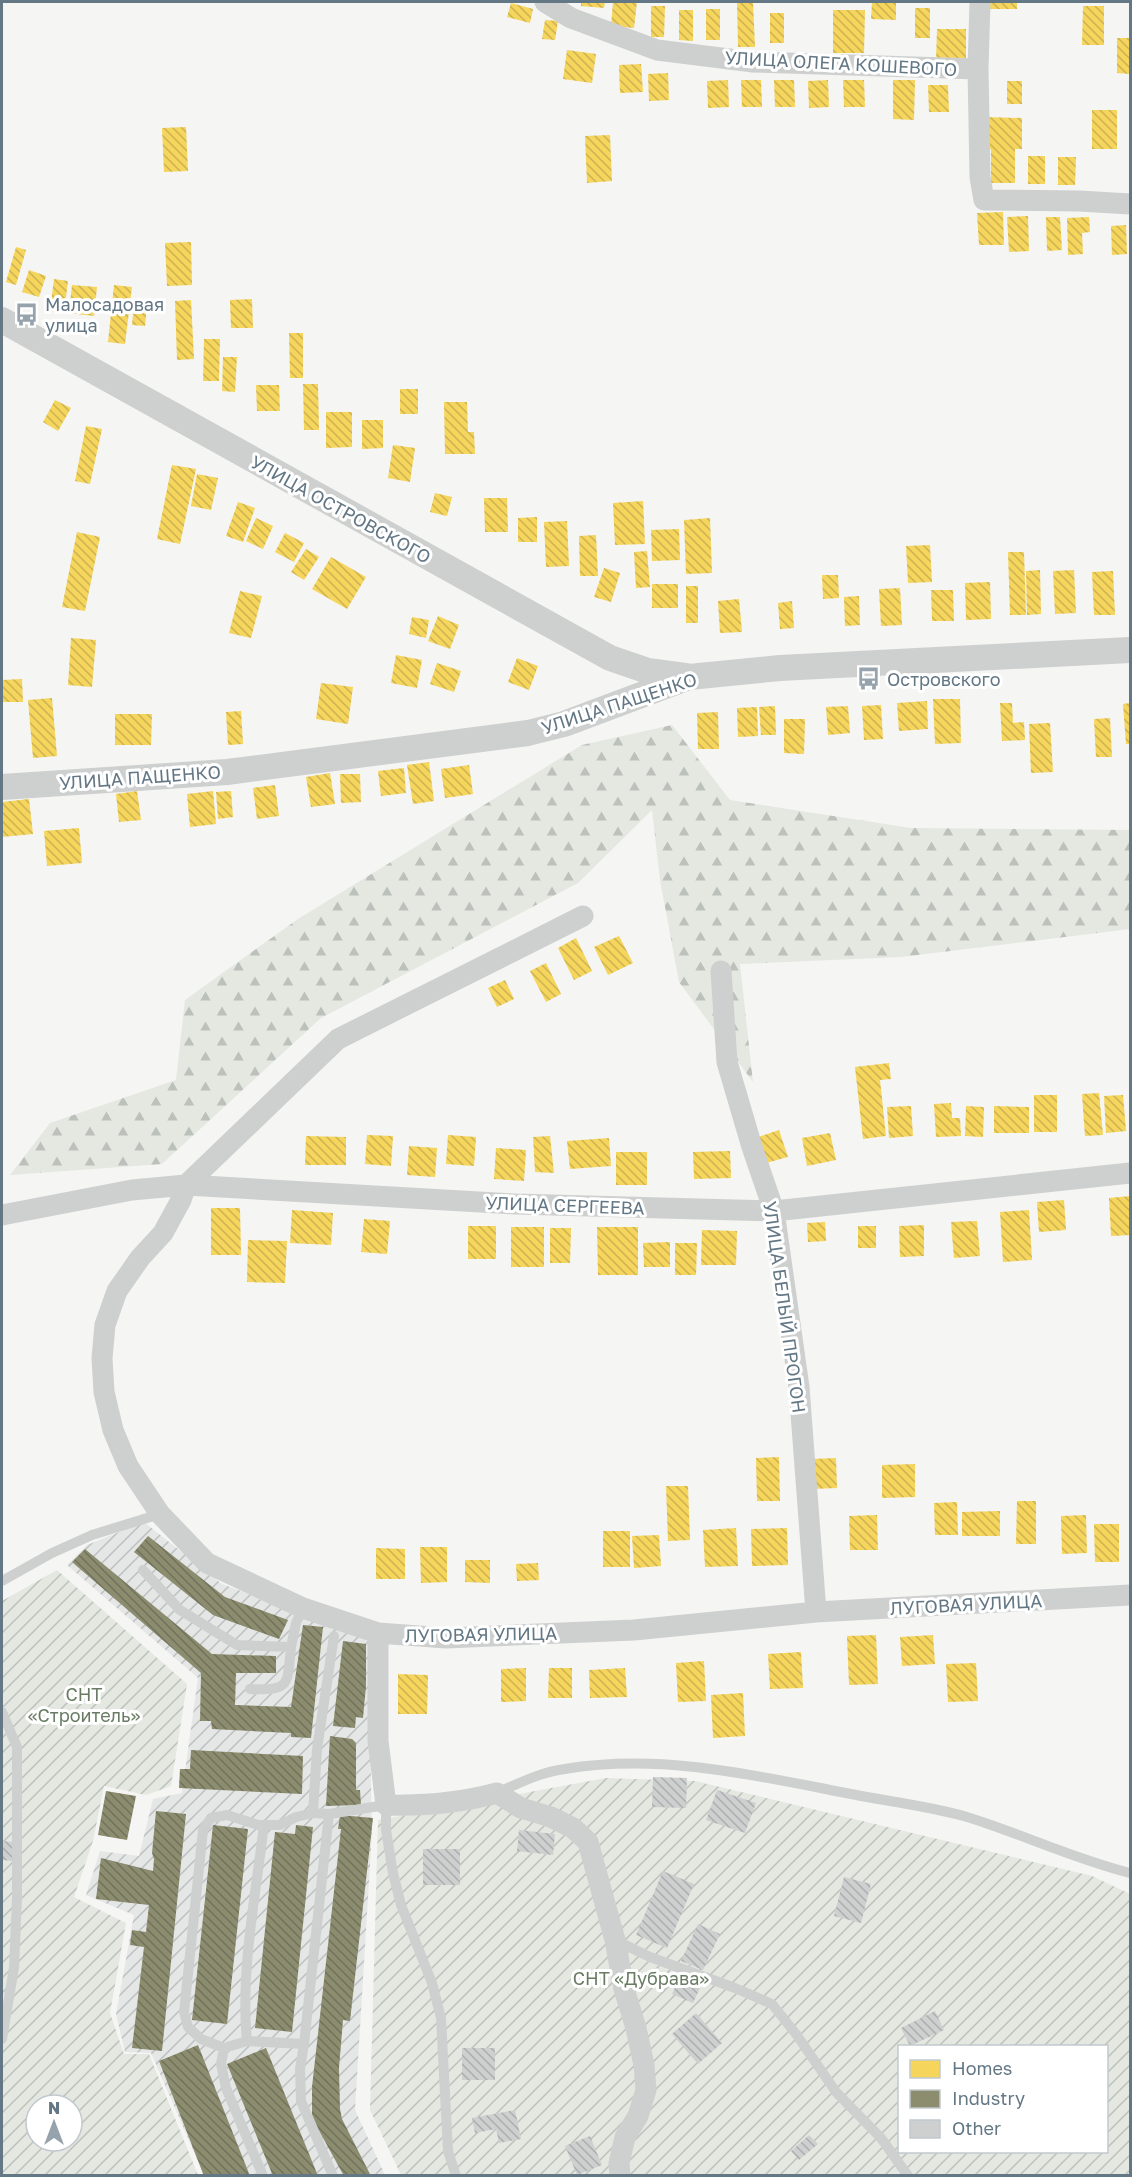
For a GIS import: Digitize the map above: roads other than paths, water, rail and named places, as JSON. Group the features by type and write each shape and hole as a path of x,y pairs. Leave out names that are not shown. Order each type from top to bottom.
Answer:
{"street":[{"name":"УЛИЦА ОЛЕГА КОШЕВОГО","path":"545,2 571,18 657,50 753,62 978,69 980,177 984,200 1131,204"},
{"path":"978,69 980,2"},
{"name":"УЛИЦА ОСТРОВСКОГО","path":"2,321 610,658 648,671 689,677"},
{"name":"УЛИЦА ПАЩЕНКО","path":"2,787 227,772 528,733 564,724 689,677 802,667 1131,650"},
{"path":"186,1185 338,1039 583,916"},
{"name":"УЛИЦА БЕЛЫЙ ПРОГОН","path":"721,972 728,1062 752,1147 774,1211 799,1387 816,1612"},
{"name":"УЛИЦА СЕРГЕЕВА","path":"2,1215 132,1190 186,1185 515,1204 774,1211 1131,1173"},
{"name":"ЛУГОВАЯ УЛИЦА","path":"186,1185 181,1200 163,1233 140,1258 117,1291 105,1325 102,1358 104,1392 113,1430 128,1466 160,1514 207,1563 303,1608 378,1633 446,1638 634,1630 816,1612 1131,1595"},
{"path":"378,1633 378,1741 386,1805 423,1806 469,1800 497,1793 521,1808 551,1817 573,1828 588,1842 615,1940 624,1989 642,2056 646,2090 638,2116 625,2137 619,2163 620,2175"}],"lane":[{"path":"2,1581 52,1553 92,1535 160,1514"},
{"path":"142,1570 180,1610 237,1645 291,1647"},
{"path":"250,1689 273,1690 282,1687 288,1677 296,1623 303,1608"},
{"path":"313,1814 317,1749 334,1636"},
{"path":"2,1712 17,1746 17,1897 14,1968 2,2039"},
{"path":"497,1793 529,1778 555,1771 605,1764 665,1765 739,1772 966,1817 1094,1864 1131,1873"},
{"path":"304,2043 247,2041 224,2048 201,2039 188,2027 184,2012 203,1830 211,1818 227,1815 264,1825 280,1825 296,1817 386,1805 386,1830 401,1905 432,1983 441,2018 448,2151 456,2175"},
{"path":"329,1814 300,2069 301,2101 333,2175"},
{"path":"247,2041 245,2022 249,1949 264,1825"},
{"path":"615,1940 650,1957 772,2004 836,2092 881,2138 908,2175"},
{"path":"224,2048 221,2064 226,2088 263,2175"}],"place":[{"name":"Малосадовая улица","path":"27,314"},
{"name":"Островского","path":"869,679"}],"park label":[{"name":"СНТ «Строитель»","path":"84,1704"},
{"name":"СНТ «Дубрава»","path":"641,1978"}]}
